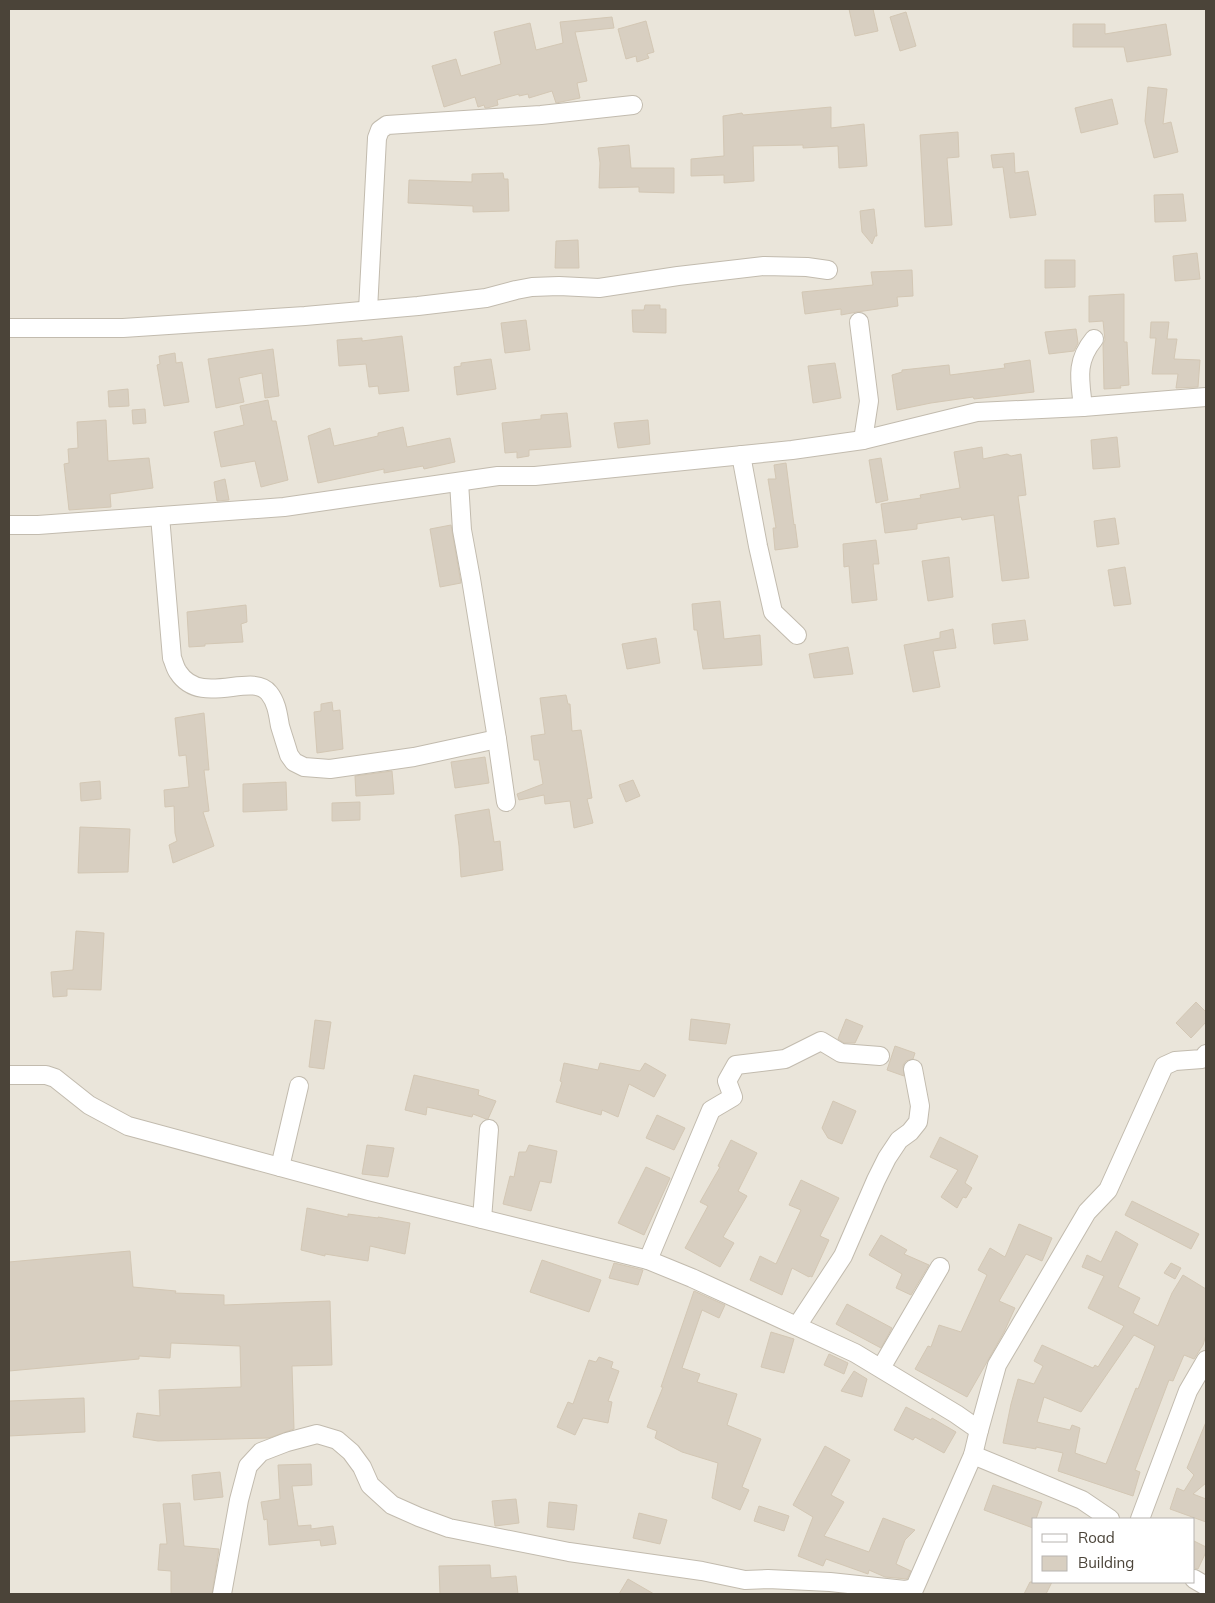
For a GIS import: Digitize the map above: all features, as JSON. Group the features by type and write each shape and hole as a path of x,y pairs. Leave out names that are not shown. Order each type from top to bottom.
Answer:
{"street":[{"path":"368,310 377,138 380,130 387,125 541,116 633,105"},
{"path":"9,328 123,328 418,306 486,298 532,287 599,288 764,266 807,267 828,270"},
{"path":"859,322 869,401 863,440"},
{"path":"1083,407 1080,374 1081,361 1094,339"},
{"path":"9,525 38,525 284,507 498,476 535,476 792,450 863,440 977,412 1206,398"},
{"path":"741,455 758,546 773,612 797,634"},
{"path":"459,482 462,530 506,802"},
{"path":"160,516 172,658 178,672 186,681 199,687 210,689 256,685 264,689 270,694 276,707 290,755 294,762 304,767 330,769 414,757 497,739"},
{"path":"648,1260 711,1110 732,1097 727,1081 736,1065 785,1059 821,1041 841,1052 880,1056"},
{"path":"222,1594 238,1500 248,1466 261,1452 287,1442 317,1434 337,1440 351,1452 362,1467 370,1485 392,1505 419,1518 449,1528 569,1552 702,1571 745,1580 768,1579 830,1582 913,1591 973,1455 997,1365 1087,1212 1108,1190 1164,1066 1175,1061 1202,1059 1206,1054"},
{"path":"797,1326 843,1256 887,1158 899,1140 910,1132 918,1122 920,1106 913,1069"},
{"path":"9,1075 46,1075 54,1078 89,1105 128,1126 369,1191 648,1260 692,1278 855,1353 979,1430"},
{"path":"280,1167 299,1086"},
{"path":"482,1219 489,1128"},
{"path":"881,1368 940,1267"},
{"path":"1140,1518 1188,1392 1206,1360"},
{"path":"973,1455 1082,1500 1109,1518"},
{"path":"1195,1580 1206,1586"}],"shaded area":[{"path":"9,9 1206,9 1206,1594 9,1594"}],"building":[{"path":"849,9 873,9 878,31 855,36"},
{"path":"906,12 916,46 900,51 890,17"},
{"path":"612,17 614,28 575,32 587,81 577,83 580,98 556,103 552,91 529,98 528,94 519,96 519,94 497,100 498,105 487,108 484,105 478,107 475,97 444,107 432,66 456,59 461,76 501,64 494,32 530,23 536,50 563,43 560,22"},
{"path":"646,21 654,52 647,54 649,58 637,62 636,56 626,59 618,29"},
{"path":"1073,24 1105,24 1105,34 1166,24 1171,55 1127,62 1124,47 1073,47"},
{"path":"1148,87 1167,89 1163,124 1171,122 1178,152 1154,158 1145,121"},
{"path":"1112,99 1118,124 1081,133 1075,108"},
{"path":"831,107 831,128 864,124 867,166 839,168 838,146 803,148 803,145 753,146 754,181 724,183 724,175 691,176 691,159 724,156 723,116"},
{"path":"958,132 959,157 947,158 952,225 925,227 920,135"},
{"path":"629,145 631,168 674,168 674,193 639,192 639,187 599,188 600,163 598,148"},
{"path":"1014,153 1015,173 1028,171 1036,215 1010,218 1003,167 993,168 991,155"},
{"path":"503,173 504,179 508,179 509,211 473,212 473,206 408,203 409,180 472,182 472,174"},
{"path":"1183,194 1186,221 1155,222 1154,195"},
{"path":"874,209 877,236 875,236 872,244 862,232 860,211"},
{"path":"578,240 579,268 555,268 556,241"},
{"path":"1197,253 1200,279 1175,281 1173,256"},
{"path":"1045,260 1075,260 1075,287 1045,288"},
{"path":"912,270 913,296 897,297 898,306 841,315 841,309 805,314 802,292 873,285 871,272"},
{"path":"1124,294 1124,342 1127,342 1129,385 1120,386 1121,388 1104,389 1103,344 1105,340 1103,321 1089,322 1089,296"},
{"path":"645,305 660,305 660,309 666,309 666,333 633,332 632,310 644,310"},
{"path":"526,320 530,350 505,353 501,323"},
{"path":"1151,322 1169,322 1167,339 1177,339 1174,359 1200,360 1198,387 1176,388 1178,374 1152,374 1156,338 1150,338"},
{"path":"1076,329 1078,343 1074,351 1049,354 1045,332"},
{"path":"402,336 409,391 379,394 378,386 369,387 366,364 339,366 337,340 362,338 362,341"},
{"path":"273,349 279,396 265,398 262,373 239,378 244,402 216,408 208,359"},
{"path":"175,353 176,363 182,362 189,402 164,406 157,365 160,364 159,356"},
{"path":"491,359 496,389 457,395 454,367 461,366 461,363"},
{"path":"1030,360 1034,392 974,399 973,397 897,410 892,375 902,372 902,370 949,365 950,375 1005,368 1004,364"},
{"path":"835,363 841,398 813,403 808,366"},
{"path":"128,389 129,406 109,407 108,391"},
{"path":"268,400 272,421 276,421 288,480 261,487 255,461 221,467 214,432 244,425 240,406"},
{"path":"145,409 146,423 133,424 132,410"},
{"path":"567,413 571,447 529,450 529,456 517,458 517,452 505,453 502,423 541,419 541,415"},
{"path":"106,420 108,461 149,458 153,488 110,494 111,507 69,510 64,464 69,463 68,449 78,448 77,422"},
{"path":"648,420 650,444 618,448 614,423"},
{"path":"403,427 407,447 450,438 455,462 424,469 423,466 384,473 384,469 318,483 308,436 330,428 334,446 378,436 378,433"},
{"path":"1117,437 1120,467 1093,469 1091,440"},
{"path":"982,447 983,459 1007,454 1011,456 1021,454 1026,495 1018,496 1029,578 1002,581 994,515 962,520 961,517 917,524 917,529 885,533 881,504 921,498 920,495 960,488 954,452"},
{"path":"881,458 888,500 876,503 869,460"},
{"path":"786,463 798,547 775,550 773,528 776,528 768,479 776,479 774,465"},
{"path":"225,479 229,500 217,501 214,482"},
{"path":"1115,518 1119,544 1097,547 1094,521"},
{"path":"451,525 461,583 440,587 430,529"},
{"path":"876,540 879,564 873,564 877,600 852,603 849,566 844,567 843,544"},
{"path":"949,557 953,597 928,601 922,561"},
{"path":"1125,567 1131,604 1114,606 1108,570"},
{"path":"720,601 724,639 760,635 762,665 703,669 697,630 694,630 692,604"},
{"path":"246,605 247,622 241,624 243,642 205,644 205,646 189,647 187,612"},
{"path":"1025,620 1028,640 994,644 992,624"},
{"path":"953,629 956,648 933,651 940,687 913,692 904,645 940,638 940,632"},
{"path":"656,638 660,663 627,669 622,644"},
{"path":"848,647 853,674 814,678 809,654"},
{"path":"566,695 568,704 570,704 572,731 581,730 592,798 587,799 593,823 574,828 570,801 545,804 544,795 519,800 517,794 543,784 539,760 534,760 531,736 545,734 540,698"},
{"path":"332,702 333,711 340,710 343,749 317,753 314,712 321,711 321,704"},
{"path":"204,713 209,770 204,770 209,811 203,812 214,846 173,863 169,845 177,841 174,806 165,807 164,790 189,787 186,755 179,756 175,718"},
{"path":"485,757 489,783 455,788 451,762"},
{"path":"392,771 394,794 356,796 355,776"},
{"path":"633,780 640,796 626,802 619,785"},
{"path":"100,781 101,799 81,801 80,783"},
{"path":"286,782 287,810 243,812 243,784"},
{"path":"360,802 360,820 332,821 332,803"},
{"path":"489,809 494,842 500,841 503,870 461,877 455,815"},
{"path":"80,827 130,829 128,872 78,873"},
{"path":"76,931 104,933 101,990 67,989 67,996 53,997 51,972 73,970"},
{"path":"1196,1002 1206,1012 1206,1022 1191,1038 1176,1023"},
{"path":"691,1019 730,1024 726,1044 689,1040"},
{"path":"846,1019 863,1026 855,1043 844,1043 838,1039"},
{"path":"315,1020 331,1022 324,1069 309,1067"},
{"path":"895,1046 915,1053 913,1059 906,1061 903,1065 904,1076 887,1070"},
{"path":"564,1063 598,1070 600,1063 640,1071 645,1063 666,1075 654,1097 629,1084 618,1117 602,1110 601,1115 556,1102 562,1082 560,1081"},
{"path":"414,1075 479,1090 478,1095 496,1101 488,1119 473,1114 472,1117 427,1107 426,1115 405,1110"},
{"path":"833,1101 856,1111 842,1144 828,1138 822,1128"},
{"path":"657,1115 685,1128 674,1150 646,1138"},
{"path":"940,1137 978,1156 965,1183 972,1188 966,1198 963,1197 957,1208 941,1197 958,1170 930,1157"},
{"path":"731,1140 757,1153 738,1191 747,1196 723,1237 734,1243 720,1267 685,1248 708,1206 700,1202 720,1167 718,1166"},
{"path":"367,1145 394,1148 388,1177 362,1174"},
{"path":"529,1145 557,1151 551,1183 540,1181 531,1211 503,1204 510,1176 514,1177 519,1152 526,1152"},
{"path":"646,1167 670,1178 644,1235 618,1223"},
{"path":"801,1180 839,1198 820,1236 829,1240 812,1277 792,1268 782,1295 750,1280 760,1256 776,1264 801,1210 789,1205"},
{"path":"1132,1201 1199,1234 1191,1249 1125,1215"},
{"path":"307,1208 348,1217 348,1214 410,1223 405,1254 370,1246 368,1261 325,1254 325,1256 301,1250"},
{"path":"1019,1224 1052,1238 1042,1261 1026,1254 999,1301 1015,1308 1004,1332 967,1397 915,1369 928,1346 931,1347 939,1325 961,1332 987,1275 978,1270 990,1248 1005,1257"},
{"path":"1116,1231 1138,1244 1118,1287 1140,1298 1133,1313 1158,1326 1172,1293 1183,1275 1206,1289 1206,1335 1203,1345 1194,1359 1184,1355 1173,1381 1169,1380 1135,1470 1140,1472 1133,1496 1058,1471 1063,1453 1003,1443 1018,1379 1034,1384 1043,1366 1034,1361 1042,1345 1093,1368 1095,1365 1098,1367 1124,1326 1088,1308 1104,1276 1082,1267 1087,1255 1101,1262","holes":["1134,1335 1155,1346 1106,1464 1075,1453 1080,1428 1072,1425 1070,1430 1037,1422 1044,1397 1081,1412"]},
{"path":"881,1235 907,1250 904,1254 929,1265 911,1295 896,1288 902,1274 869,1255"},
{"path":"130,1251 133,1287 176,1291 175,1293 224,1295 224,1305 330,1301 332,1365 292,1366 294,1429 269,1438 158,1441 133,1437 137,1413 160,1416 159,1390 241,1387 240,1346 171,1343 170,1358 139,1356 139,1359 9,1371 9,1262"},
{"path":"542,1260 601,1280 589,1312 530,1292"},
{"path":"614,1263 643,1270 638,1285 609,1278"},
{"path":"1171,1263 1181,1268 1175,1279 1164,1273"},
{"path":"694,1291 725,1305 719,1318 702,1310 682,1368 700,1374 697,1382 737,1394 727,1425 761,1439 742,1487 749,1490 740,1510 712,1498 718,1463 682,1452 655,1438 657,1431 647,1427 663,1387 661,1387"},
{"path":"847,1304 892,1328 881,1348 836,1324"},
{"path":"771,1332 794,1339 784,1373 761,1367"},
{"path":"829,1354 848,1363 844,1374 824,1365"},
{"path":"599,1357 613,1362 611,1368 619,1371 608,1401 612,1402 608,1423 583,1418 575,1435 557,1427 568,1402 573,1404 589,1360 596,1362"},
{"path":"854,1371 867,1379 862,1397 841,1391"},
{"path":"84,1398 85,1432 9,1436 9,1401"},
{"path":"906,1407 931,1420 932,1418 956,1432 944,1453 915,1437 913,1440 894,1430"},
{"path":"1206,1422 1206,1483 1193,1494 1206,1499 1206,1522 1170,1509 1177,1488 1184,1491 1194,1475 1187,1468"},
{"path":"825,1446 850,1460 831,1495 844,1502 824,1536 869,1552 883,1518 915,1530 905,1540 896,1564 911,1571 907,1579 885,1577 869,1570 868,1574 826,1559 823,1566 798,1556 813,1517 793,1505"},
{"path":"311,1464 312,1485 292,1486 298,1526 311,1525 311,1529 333,1526 336,1544 321,1546 320,1540 269,1545 267,1519 264,1520 261,1502 280,1499 278,1465"},
{"path":"220,1472 223,1497 194,1500 192,1475"},
{"path":"993,1485 1042,1502 1036,1518 1032,1518 1032,1528 984,1510"},
{"path":"516,1499 519,1523 495,1526 492,1501"},
{"path":"549,1502 577,1505 574,1530 547,1527"},
{"path":"180,1503 184,1546 219,1549 212,1594 171,1594 171,1571 158,1570 160,1544 167,1544 163,1504"},
{"path":"759,1506 789,1516 784,1531 754,1521"},
{"path":"639,1513 667,1520 660,1544 633,1538"},
{"path":"1195,1542 1206,1547 1206,1552 1198,1569 1195,1568"},
{"path":"490,1565 491,1578 516,1576 518,1594 440,1594 439,1566"},
{"path":"628,1579 654,1594 619,1594"},
{"path":"1030,1582 1052,1583 1046,1594 1024,1594"}]}
